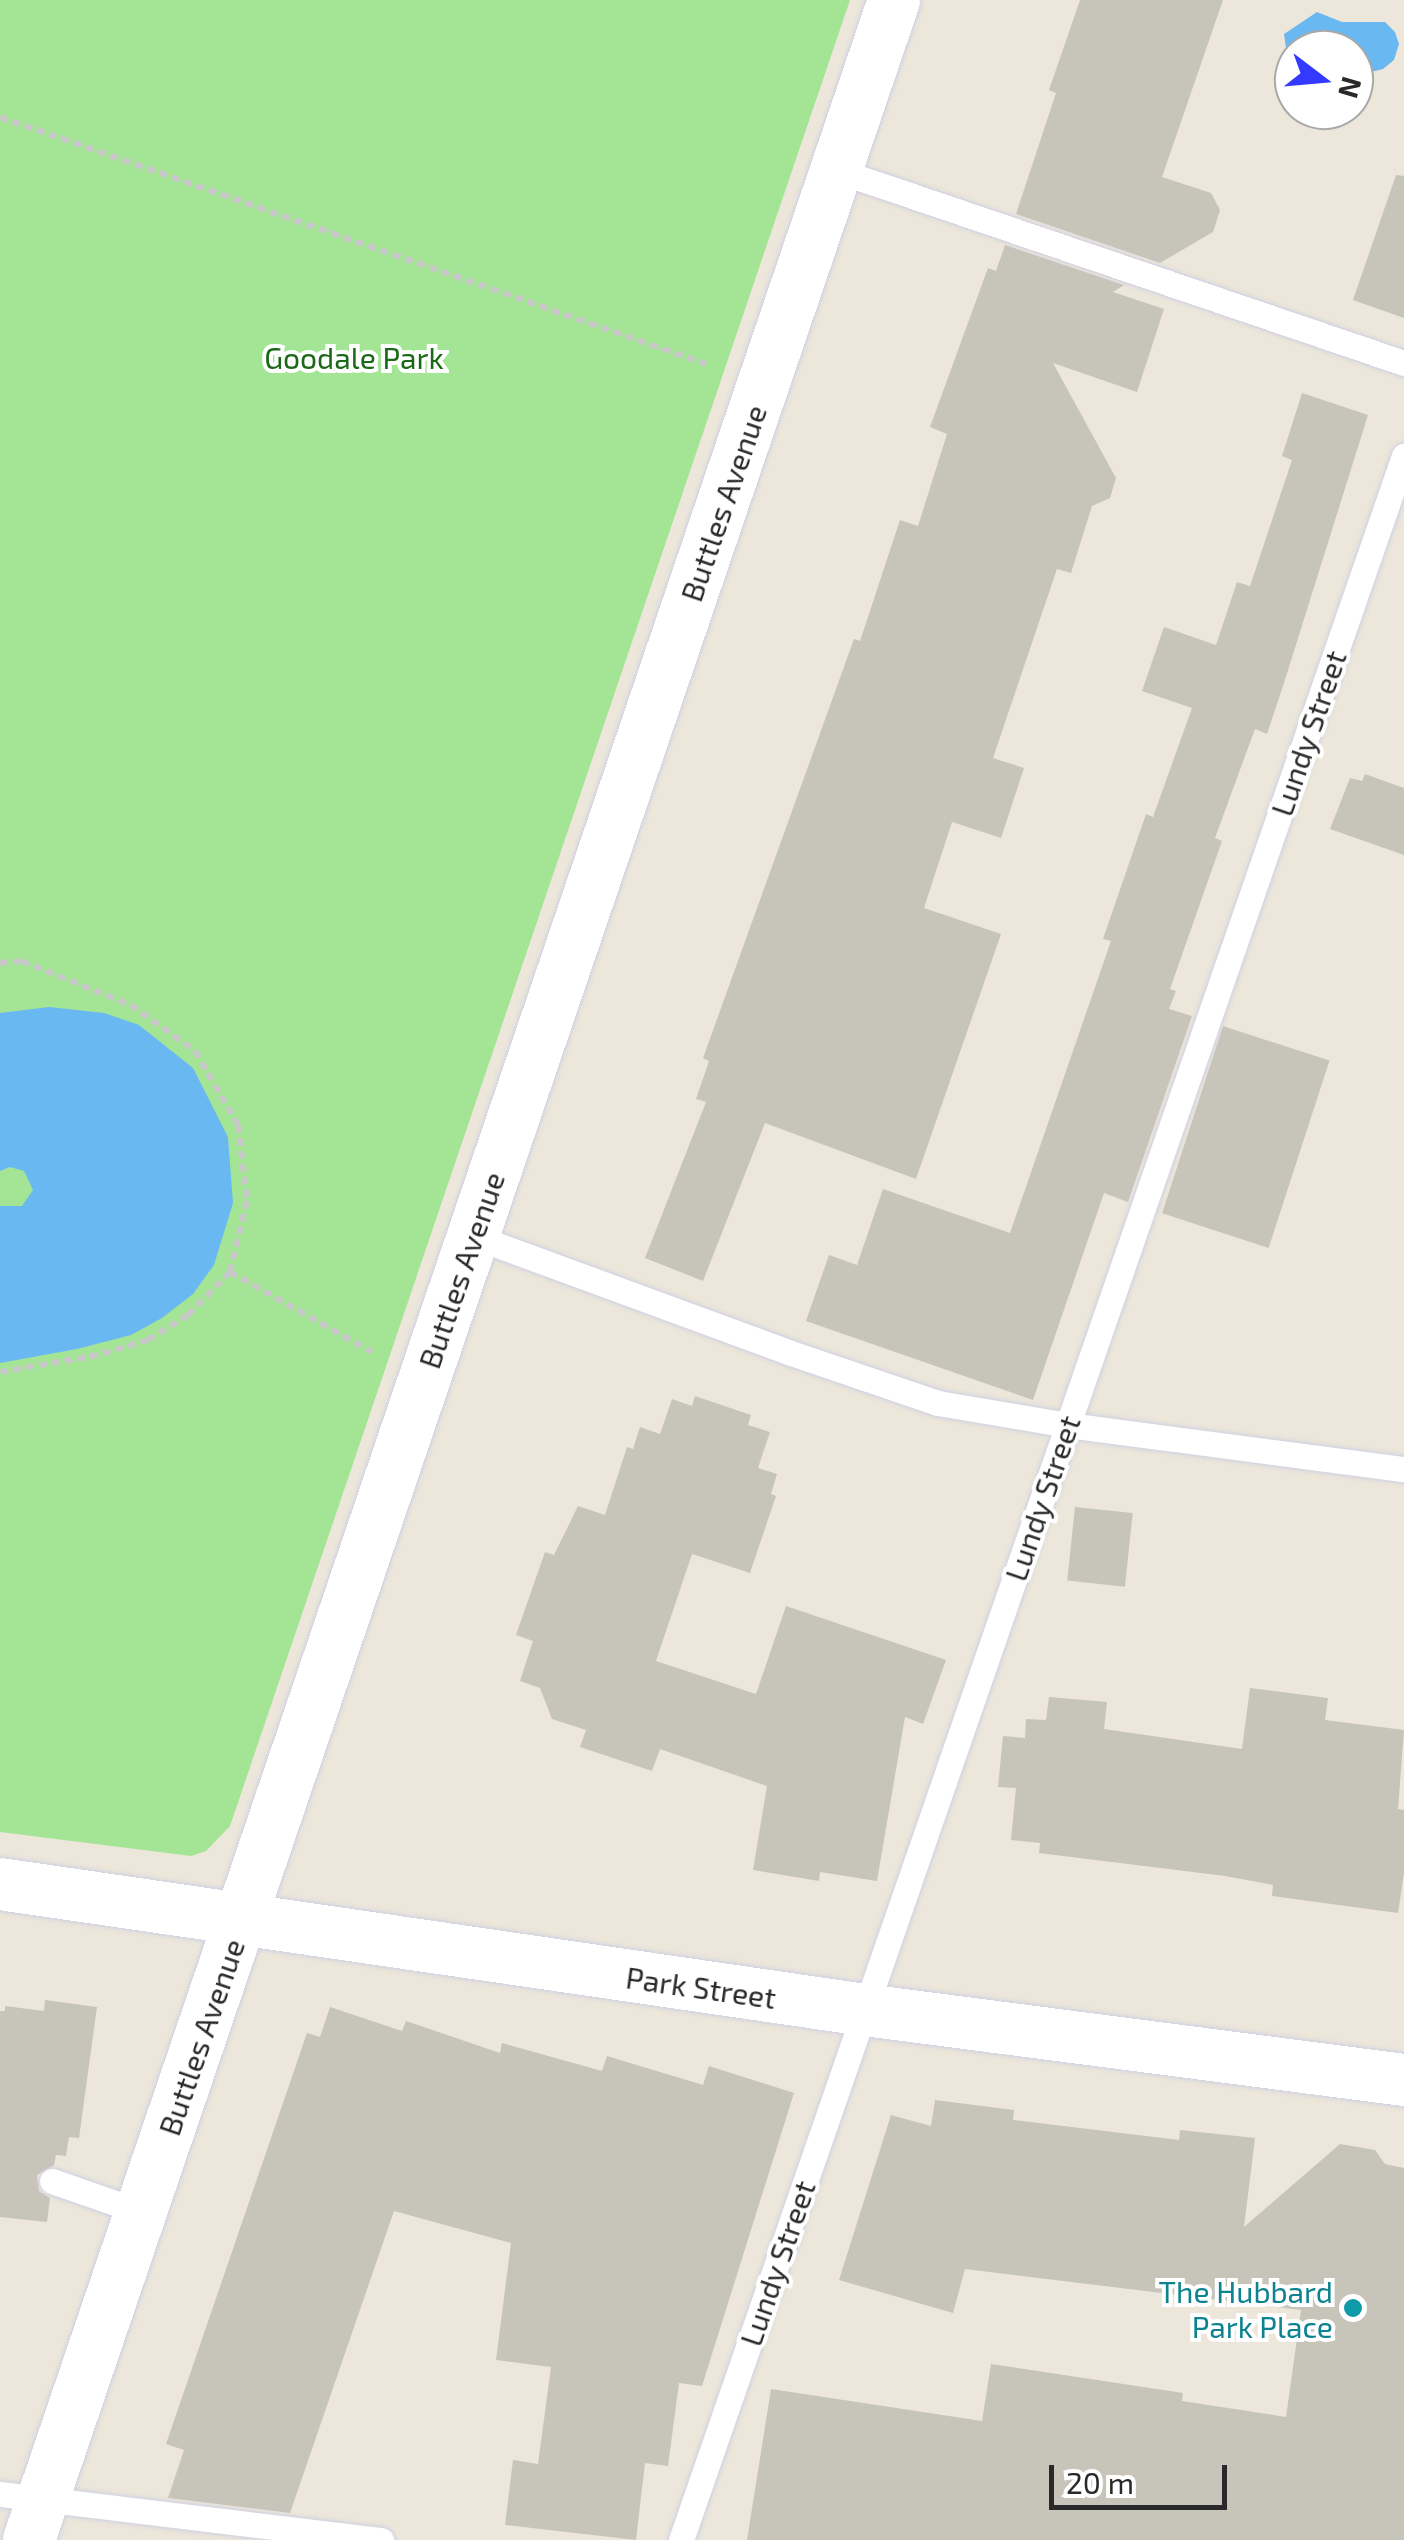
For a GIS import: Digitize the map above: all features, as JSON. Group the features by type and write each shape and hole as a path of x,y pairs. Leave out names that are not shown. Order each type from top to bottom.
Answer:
{"street":[{"name":"Buttles Avenue","path":"24,2512 141,2212 894,0"},
{"name":"Park Street","path":"0,1884 865,2010 1404,2080"}],"lane":[{"path":"836,170 1404,362"},
{"name":"Lundy Street","path":"681,2540 1404,456"},
{"path":"473,1236 938,1403 1068,1425 1404,1469"},
{"path":"52,2181 141,2212"},
{"path":"24,2512 381,2540"}],"path":[{"path":"0,116 706,364"},
{"path":"0,964 22,961 131,1005 195,1052 238,1126 247,1202 230,1272 188,1316 148,1340 98,1355 0,1372"},
{"path":"230,1272 372,1352"}],"green space":[{"name":"Goodale Park","path":"0,0 850,0 230,1826 206,1851 191,1856 0,1832"}],"water":[{"path":"1317,12 1342,22 1385,22 1395,32 1399,44 1394,60 1374,71 1374,30 1290,30"},
{"path":"49,1007 104,1013 139,1025 193,1068 228,1137 233,1203 214,1265 193,1294 162,1318 131,1335 0,1363 0,1206 22,1206 33,1190 24,1171 10,1167 0,1171 0,1013"}],"building":[{"path":"1080,0 1223,0 1162,177 1211,193 1220,210 1213,232 1160,263 1016,214 1056,93 1049,90"},
{"path":"1396,175 1404,176 1404,318 1353,300"},
{"path":"1005,245 1124,285 1113,292 1164,309 1137,392 1053,363 1116,478 1110,498 1092,506 1071,573 1057,569 993,758 1024,768 1001,838 952,822 924,908 1001,934 916,1179 765,1123 703,1281 645,1258 706,1102 696,1099 709,1061 703,1058 854,639 860,641 900,520 918,526 947,434 930,427 988,268 996,271"},
{"path":"1302,393 1368,415 1267,734 1255,729 1215,838 1222,841 1170,989 1176,991 1169,1009 1192,1016 1128,1202 1104,1193 1033,1400 806,1321 829,1255 857,1265 883,1189 1010,1233 1111,941 1103,939 1146,814 1153,817 1192,708 1142,691 1164,627 1216,645 1237,582 1250,586 1292,460 1282,456"},
{"path":"1365,774 1404,788 1404,855 1330,829 1350,778 1362,781"},
{"path":"1223,1026 1330,1061 1269,1248 1162,1213"},
{"path":"695,1396 751,1415 748,1425 770,1432 758,1468 777,1474 771,1494 776,1496 750,1573 692,1554 656,1661 756,1694 786,1606 946,1660 923,1724 905,1717 877,1881 820,1872 819,1881 753,1870 767,1786 660,1749 652,1771 580,1747 586,1730 552,1719 540,1688 520,1681 533,1641 516,1635 545,1552 554,1555 578,1506 605,1515 627,1447 633,1449 640,1427 660,1434 672,1399 692,1406"},
{"path":"1075,1507 1133,1513 1125,1587 1067,1581"},
{"path":"1250,1688 1328,1698 1325,1720 1404,1730 1398,1809 1404,1810 1404,1873 1398,1913 1272,1896 1273,1885 1225,1876 1039,1853 1040,1843 1011,1840 1016,1788 998,1787 1003,1736 1025,1738 1026,1719 1046,1720 1049,1697 1107,1702 1104,1729 1242,1749"},
{"path":"45,2000 97,2007 79,2138 69,2137 66,2156 56,2155 54,2165 37,2175 39,2191 50,2198 47,2222 0,2217 0,2011 5,2011 5,2006 44,2011"},
{"path":"330,2007 402,2031 406,2021 500,2053 502,2043 602,2071 607,2056 703,2085 709,2066 794,2093 702,2386 679,2383 668,2466 645,2463 636,2540 505,2525 513,2460 538,2464 551,2367 496,2360 511,2243 394,2211 290,2513 168,2498 184,2450 166,2444 307,2033 320,2037"},
{"name":"The Hubbard Park Place","path":"935,2100 1014,2110 1013,2120 1179,2140 1180,2130 1255,2138 1244,2227 1340,2144 1375,2150 1385,2164 1404,2168 1404,2540 747,2540 771,2389 982,2421 991,2364 1183,2393 1182,2401 1286,2417 1301,2310 965,2269 953,2313 839,2280 891,2115 931,2126"}],"place":[{"name":"The Hubbard Park Place","path":"1353,2308"}]}
